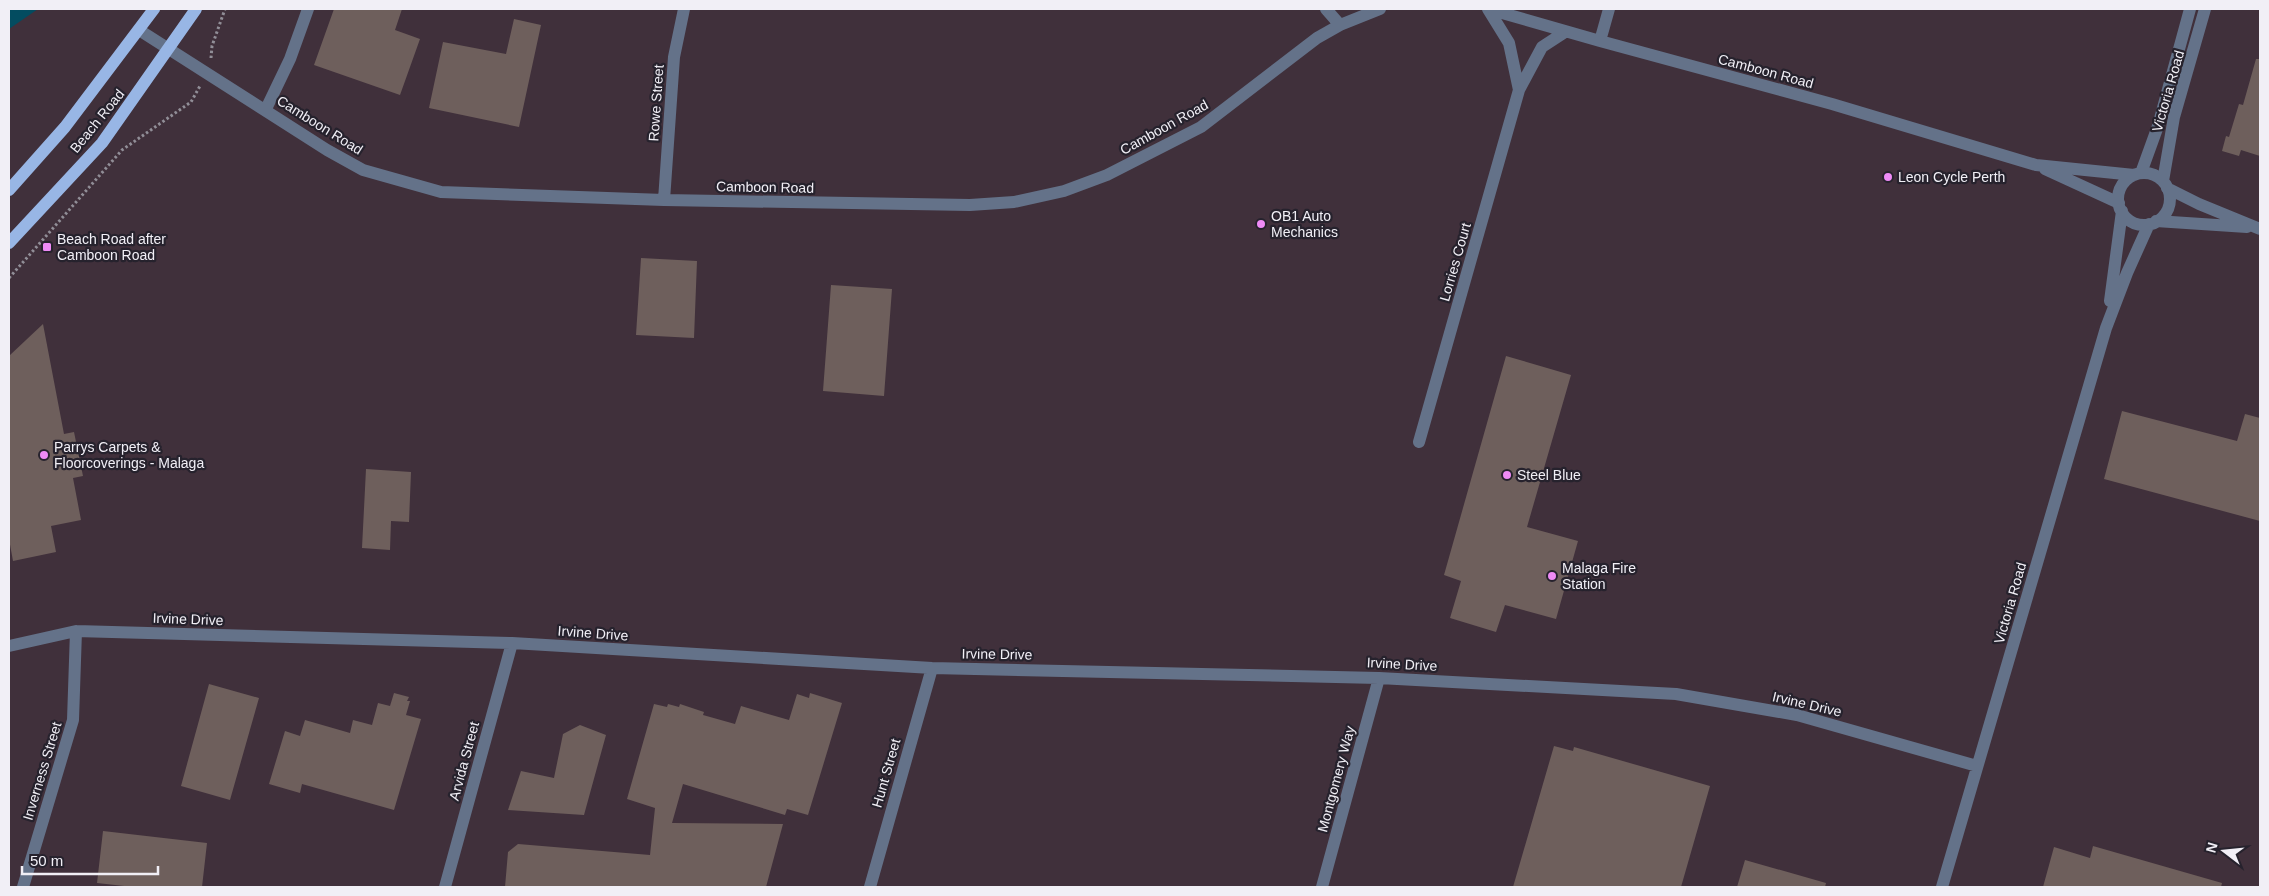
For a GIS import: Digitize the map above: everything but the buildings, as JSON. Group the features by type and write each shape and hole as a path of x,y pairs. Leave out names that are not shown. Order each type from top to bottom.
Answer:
{"main road":[{"name":"Beach Road","path":"9,190 65,128 154,9"},
{"name":"Beach Road","path":"9,243 102,142 196,9"}],"street":[{"path":"266,109 290,59 308,9"},
{"name":"Rowe Street","path":"664,200 674,57 684,9"},
{"path":"1326,9 1340,25"},
{"name":"Camboon Road","path":"139,30 207,75 266,109 327,150 363,170 441,192 664,200 970,205 1014,202 1064,191 1107,175 1201,127 1317,38 1340,25 1380,9"},
{"name":"Camboon Road","path":"1488,9 1600,42 1832,104 2036,164 2120,207"},
{"name":"Lorries Court","path":"1488,9 1509,43 1519,90"},
{"path":"1600,42 1609,9"},
{"name":"Victoria Road","path":"2138,174 2158,126 2190,9"},
{"name":"Victoria Road","path":"2165,184 2174,117 2205,9"},
{"name":"Lorries Court","path":"1419,442 1519,90 1542,47 1565,32"},
{"name":"Camboon Road","path":"2036,164 2138,174"},
{"path":"2138,174 2156,176 2165,184 2199,204 2258,229 2134,223 2120,207 2121,186 2138,174"},
{"path":"2153,223 2167,210 2170,195 2165,184"},
{"name":"Victoria Road","path":"2106,328 2120,207"},
{"name":"Victoria Road","path":"1942,887 2106,328 2127,273 2153,223"},
{"name":"Irvine Drive","path":"9,646 76,631 512,643 932,668 1380,678 1676,694 1797,715 1977,766"},
{"name":"Inverness Street","path":"23,887 73,720 76,631"},
{"name":"Arvida Street","path":"445,887 512,643"},
{"name":"Hunt Street","path":"870,887 932,668"},
{"name":"Montgomery Way","path":"1322,887 1380,678"}],"path":[{"path":"9,278 122,150 190,102 211,70 212,46 225,9"}],"shaded area":[{"path":"9,9 2260,9 2260,887 9,887"}],"water":[{"path":"9,9 38,9 9,29"}],"place":[{"name":"Leon Cycle Perth","path":"1888,177"},
{"name":"OB1 Auto Mechanics","path":"1261,224"},
{"name":"Beach Road after Camboon Road","path":"47,247"},
{"name":"Parrys Carpets & Floorcoverings - Malaga","path":"44,455"},
{"name":"Steel Blue","path":"1507,475"},
{"name":"Malaga Fire Station","path":"1552,576"}]}
